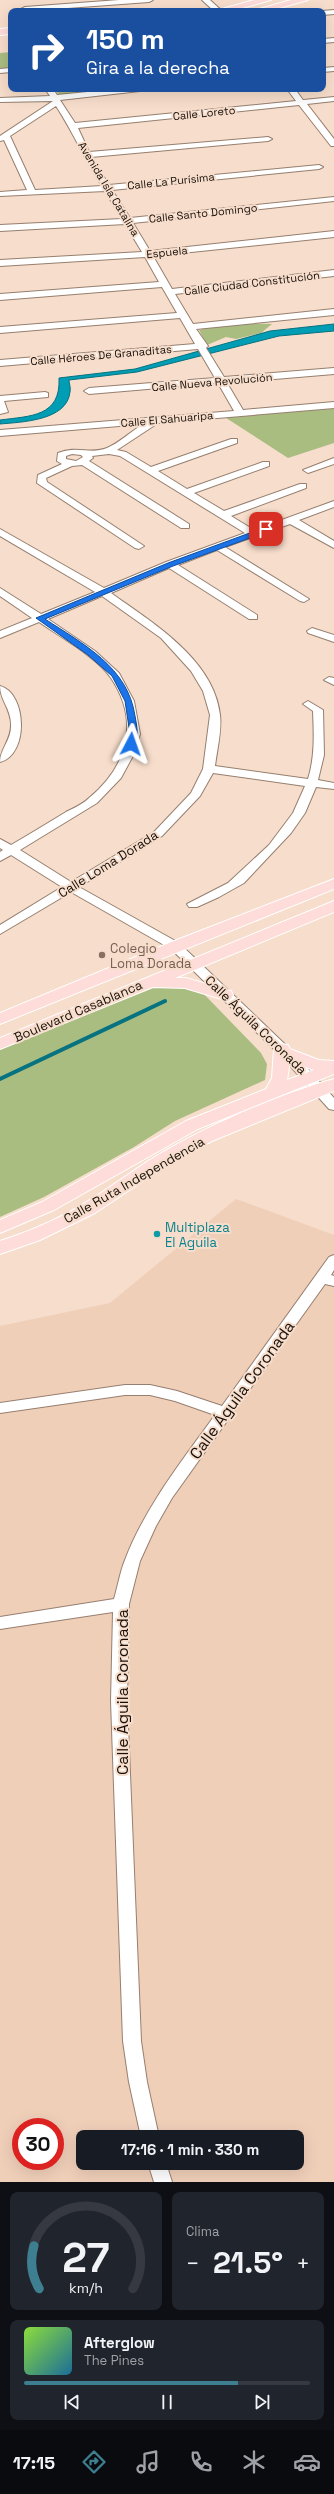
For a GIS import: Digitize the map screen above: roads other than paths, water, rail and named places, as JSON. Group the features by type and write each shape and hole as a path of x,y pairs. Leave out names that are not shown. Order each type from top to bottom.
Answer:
{"main road":[{"path":"232,8 266,0"},
{"path":"270,8 303,0"},
{"name":"Boulevard Casablanca","path":"0,1020 175,946 334,884"},
{"name":"Boulevard Casablanca","path":"0,1044 192,963 334,906"},
{"path":"149,982 186,983 225,995"},
{"path":"273,1092 280,1078 285,1051 317,1065 334,1067"},
{"name":"Calle Ruta Independencia","path":"0,1248 45,1230 89,1208 135,1177 203,1138 322,1084 334,1067"},
{"name":"Calle Ruta Independencia","path":"0,1227 48,1206 192,1125 273,1092 322,1084"}],"street":[{"path":"50,8 149,0"},
{"path":"206,0 215,8"},
{"name":"Avenida Isla Catalina","path":"51,92 74,126 86,155 148,254 240,413"},
{"path":"0,100 56,100 117,92"},
{"path":"293,92 334,144"},
{"name":"Calle Loreto","path":"74,126 334,99"},
{"path":"33,193 3,138 56,100"},
{"path":"0,127 18,127"},
{"path":"86,155 268,139"},
{"name":"Calle La Purísima","path":"0,194 107,188 319,167"},
{"name":"Calle Santo Domingo","path":"0,228 128,221 334,199"},
{"name":"Espuela","path":"0,263 148,254 334,234"},
{"name":"Calle Ciudad Constitución","path":"0,297 168,288 334,273"},
{"path":"190,327 334,312"},
{"path":"0,330 184,315"},
{"name":"Calle Héroes De Granaditas","path":"0,363 203,348"},
{"name":"Calle Nueva Revolución","path":"89,391 334,371"},
{"path":"0,399 45,395"},
{"name":"Calle El Sahuaripa","path":"0,433 334,405"},
{"path":"85,458 109,451 157,420"},
{"path":"152,470 234,441"},
{"path":"139,546 42,482 42,477 69,464 60,459 63,453 76,451 185,526"},
{"path":"109,451 123,454 152,470 254,534"},
{"path":"308,470 334,461"},
{"path":"187,492 266,464"},
{"path":"223,515 303,486"},
{"path":"0,635 170,564 334,504"},
{"path":"291,520 334,545"},
{"name":"Calle Loma Dorada","path":"0,532 103,592 165,636 196,670 208,691 215,714 208,769 196,794 158,834 72,888 0,930"},
{"path":"218,547 304,599"},
{"path":"170,564 253,617"},
{"path":"0,591 91,653 115,675 129,701 134,734 128,754 115,778 93,801 0,857"},
{"path":"312,631 334,639"},
{"path":"0,689 8,697 15,710 18,725 14,740 0,759"},
{"path":"192,904 230,887 272,849 301,812 313,783 321,736 318,710 308,704"},
{"path":"208,769 334,786"},
{"name":"Calle Águila Coronada","path":"0,843 72,888 175,946 225,995 322,1084 334,1106"},
{"name":"Calle Águila Coronada","path":"148,2130 138,2082 132,2041 119,1700 121,1604 132,1561 149,1524 167,1494 225,1413 328,1279 334,1260"},
{"path":"0,1408 118,1391 150,1390 177,1396 225,1413"},
{"path":"0,1623 121,1604"},
{"path":"159,2170 163,2182"}],"water":[{"path":"334,324 334,331 279,336 137,372 69,380 70,392 67,402 61,409 42,418 31,421 0,424 0,420 32,415 42,412 49,407 55,400 58,391 59,378 135,369 270,331"}],"waterway":[{"path":"0,1079 165,1001"}],"place":[{"name":"Colegio Loma Dorada","path":"102,955"},
{"name":"Multiplaza El Aguila","path":"157,1234"}]}
